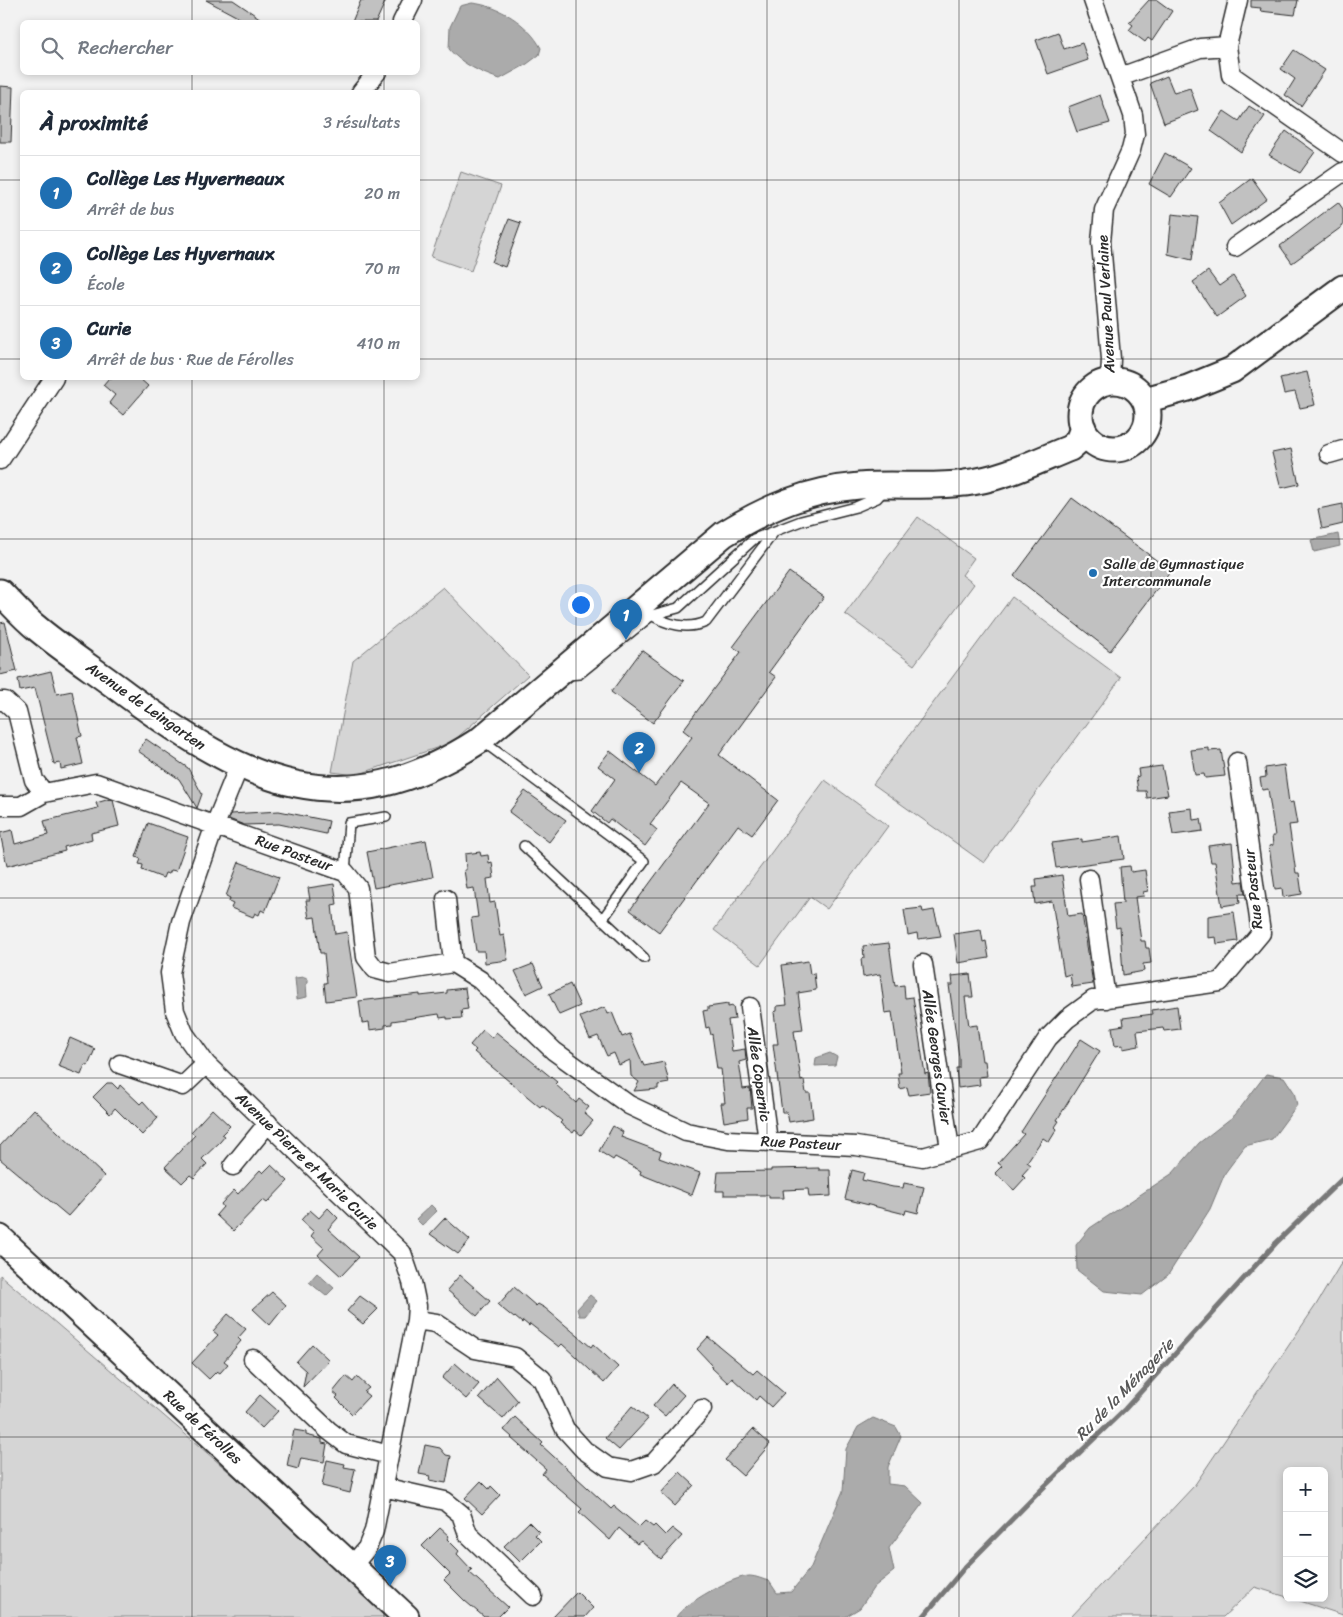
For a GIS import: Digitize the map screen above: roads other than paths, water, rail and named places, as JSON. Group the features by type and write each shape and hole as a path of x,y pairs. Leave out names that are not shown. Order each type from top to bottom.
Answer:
{"street":[{"path":"403,20 412,0"},
{"name":"Avenue Paul Verlaine","path":"1093,0 1120,77 1132,116 1135,134 1131,150 1104,210 1103,218 1101,242 1111,359 1110,381"},
{"path":"1238,0 1227,46 1232,75 1343,153"},
{"path":"1120,77 1200,48 1227,46"},
{"path":"364,90 375,75"},
{"path":"1235,247 1343,172"},
{"path":"1145,400 1188,388 1232,370 1343,288"},
{"path":"0,460 53,380"},
{"path":"1110,381 1130,385 1145,400 1148,409 1145,428 1133,443 1120,448 1104,447 1088,436 1083,428 1080,418 1085,398 1100,384 1110,381"},
{"name":"Avenue de Leingarten","path":"0,592 36,628 163,721 207,750 269,779 292,784 333,789 374,786 453,758 480,740 557,676 646,610 724,534 750,517 792,498 821,491 860,486 967,483 1000,475 1070,448 1078,441 1083,428"},
{"path":"0,701 5,701 17,712 34,780 44,793"},
{"name":"Rue Pasteur","path":"0,806 21,806 44,793 96,782 345,872 358,888 366,957 375,969 390,972 453,963 480,980 554,1051 629,1105 686,1132 728,1140 856,1146 924,1157 980,1141 1048,1038 1067,1019 1093,1000 1220,982 1261,933 1237,762"},
{"name":"Avenue Pierre et Marie Curie","path":"239,766 215,824 181,922 170,972 175,1011 184,1033 206,1064 402,1252 412,1282 417,1306 416,1320 374,1531 368,1548 352,1566"},
{"path":"1090,879 1106,998"},
{"path":"446,899 453,963"},
{"name":"Allée Georges Cuvier","path":"924,964 950,1149"},
{"name":"Allée Copernic","path":"750,1007 768,1141"},
{"path":"120,1064 183,1086 206,1064"},
{"path":"233,1166 268,1123"},
{"name":"Rue de Férolles","path":"0,1238 406,1617"},
{"path":"416,1320 436,1323 475,1349 515,1357 542,1379 565,1429 584,1450 608,1467 631,1471 654,1463 702,1409"},
{"path":"253,1359 328,1430 346,1444 389,1455"},
{"path":"383,1487 445,1501 461,1514 468,1534 533,1596"}],"lane":[{"path":"646,610 678,608 754,539 800,522 856,507 877,498 888,486"},
{"path":"646,610 667,623 686,626 706,622 774,532"},
{"path":"480,740 644,861 602,920"},
{"path":"345,872 349,823 386,818"},
{"path":"524,846 644,958"}],"waterway":[{"name":"Ru de la Ménagerie","path":"923,1617 965,1567 1125,1409 1276,1243 1343,1178"}],"place":[{"name":"Salle de Gymnastique Intercommunale","path":"1093,573"},
{"name":"Collège Les Hyverneaux","path":"626,640"},
{"name":"Collège Les Hyvernaux","path":"639,773"},
{"name":"Curie","path":"390,1586"}]}
